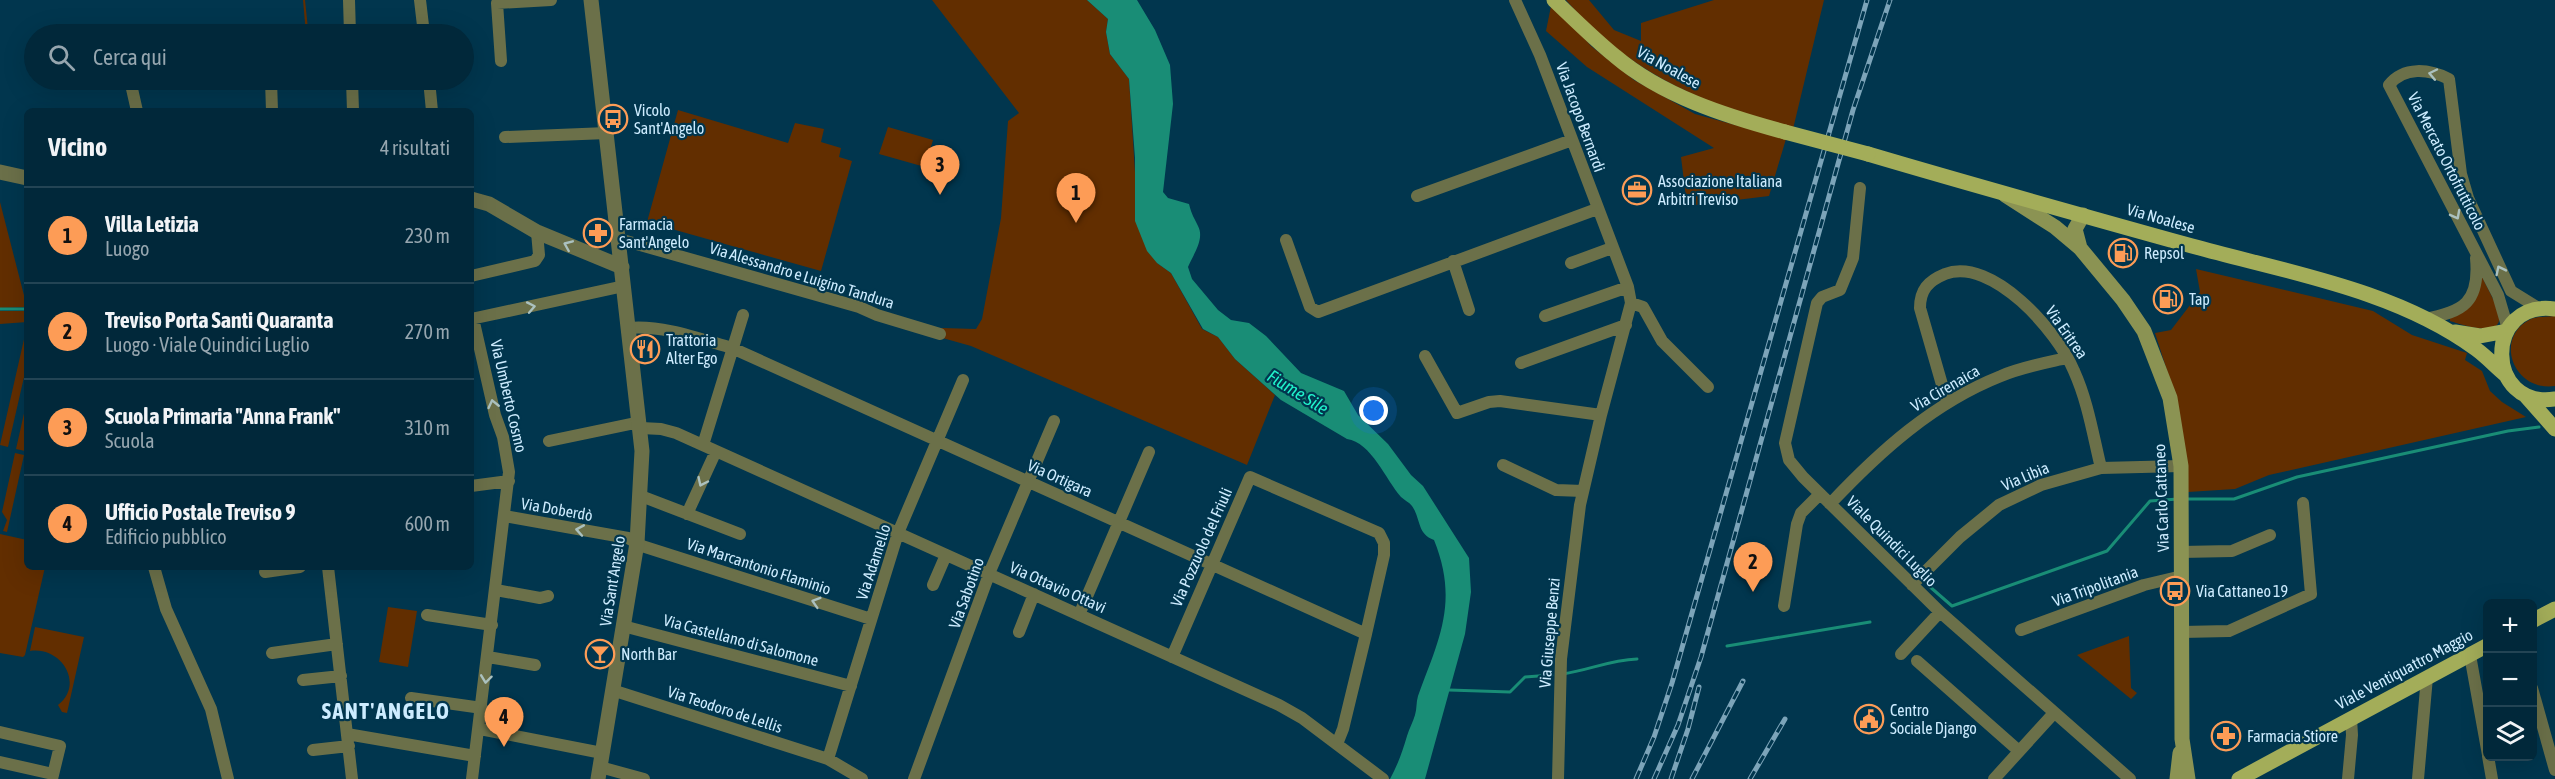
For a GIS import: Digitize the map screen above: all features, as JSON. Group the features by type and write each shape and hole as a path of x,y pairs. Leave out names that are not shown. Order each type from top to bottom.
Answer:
{"main road":[{"name":"Via Noalese","path":"1554,0 1616,58 1658,84 1707,108 1785,132 2345,287 2424,319 2476,349 2525,394 2555,429"},
{"name":"Via Carlo Cattaneo","path":"2001,192 2055,227 2080,248 2123,300 2144,331 2170,398 2181,474 2183,776"},
{"path":"2080,248 2075,229 2083,215"},
{"name":"Via Noalese","path":"2440,328 2480,336 2508,330 2517,319 2528,312 2548,309"},
{"path":"2507,376 2501,354 2508,330"},
{"path":"2525,394 2543,399 2555,399"},
{"path":"2537,618 2555,609"},
{"name":"Viale Ventiquattro Maggio","path":"2240,779 2483,647"},
{"name":"Viale Ventiquattro Maggio","path":"2251,779 2275,761"}],"street":[{"path":"349,0 349,24"},
{"path":"420,0 423,24"},
{"path":"501,61 497,2 551,0"},
{"name":"Via Sant'Angelo","path":"591,0 641,425 641,496 637,543 600,766"},
{"name":"Via Jacopo Bernardi","path":"1515,0 1540,55 1628,286 1631,303"},
{"name":"Via Mercato Ortofrutticolo","path":"2508,330 2498,295 2389,86 2396,76 2409,71 2437,73 2449,79 2460,174 2468,198 2511,291 2548,309"},
{"path":"132,90 136,108"},
{"path":"271,90 272,108"},
{"path":"352,90 353,108"},
{"path":"430,90 432,108"},
{"path":"505,137 607,134"},
{"path":"1417,196 1572,140"},
{"path":"0,172 24,177"},
{"name":"Viale Quindici Luglio","path":"1860,188 1851,266 1840,290 1822,297 1817,303 1785,443 1789,460 1912,585 2130,779"},
{"path":"474,200 489,204 537,232 622,267"},
{"path":"1286,240 1310,307 1318,312 1597,209"},
{"path":"474,275 535,261 539,255 537,232"},
{"name":"Via Alessandro e Luigino Tandura","path":"619,238 859,307 877,315 940,333"},
{"path":"1571,263 1612,248"},
{"name":"Via Mercato Ortofrutticolo","path":"2424,319 2460,310 2471,297 2477,275 2475,251"},
{"path":"1454,261 1469,310"},
{"name":"Via Eritrea","path":"1947,402 1920,308 1920,297 1925,286 1957,270 1975,273 2003,288 2031,309 2051,332 2067,358 2086,403 2101,468"},
{"name":"Via Umberto Cosmo","path":"474,319 624,286"},
{"path":"1545,316 1628,286"},
{"path":"1631,303 1643,307 1662,341 1708,387"},
{"name":"Via Giuseppe Benzi","path":"1558,779 1561,659 1583,491 1631,303"},
{"path":"703,445 743,315"},
{"path":"1521,363 1626,325"},
{"name":"Via Umberto Cosmo","path":"472,779 480,729 509,472 503,437 495,415 474,327"},
{"name":"Via Ortigara","path":"629,328 644,327 732,348 1366,633"},
{"path":"1425,356 1457,413 1489,402 1500,401 1601,415"},
{"name":"Via Cirenaica","path":"1830,504 1881,453 1911,427 1947,402 2001,375 2067,358"},
{"name":"Via Adamello","path":"828,759 898,533 963,380"},
{"name":"Via Sabotino","path":"914,779 990,574 1054,421"},
{"path":"549,441 641,425"},
{"name":"Via Ottavio Ottavi","path":"641,425 669,430 1279,705 1302,718 1337,744 1375,777"},
{"path":"687,514 716,451"},
{"path":"1079,615 1149,452"},
{"path":"1503,465 1556,490 1583,491"},
{"name":"Via Libia","path":"1912,585 1960,537 1998,505 2042,485 2101,468 2181,474"},
{"name":"Via Pozzuolo del Friuli","path":"1172,657 1250,477 1374,530 1382,538 1385,549 1366,633"},
{"path":"474,486 508,481"},
{"path":"1784,606 1797,524 1801,513 1820,494"},
{"path":"641,496 740,534"},
{"path":"2182,632 2229,631 2311,594 2303,503"},
{"name":"Via Doberdò","path":"505,516 628,538 637,543"},
{"path":"2181,552 2232,551 2270,535"},
{"name":"Via Marcantonio Flaminio","path":"637,543 872,619"},
{"path":"933,585 946,555"},
{"path":"146,570 158,587 211,709 228,779"},
{"path":"155,570 158,587"},
{"path":"265,572 279,570"},
{"path":"328,570 352,779"},
{"name":"Via Tripolitania","path":"2021,630 2144,585 2182,576"},
{"path":"496,590 540,598 548,596"},
{"path":"1019,632 1034,594"},
{"path":"1901,654 1941,612"},
{"path":"427,615 492,625"},
{"name":"Via Castellano di Salomone","path":"623,626 851,686"},
{"path":"1337,744 1343,729 1366,633"},
{"path":"272,652 337,644"},
{"path":"2470,655 2483,728"},
{"path":"488,657 535,665"},
{"path":"1917,661 2019,751"},
{"path":"303,680 341,675"},
{"path":"2418,779 2427,677"},
{"name":"Via Teodoro de Lellis","path":"612,690 828,759 862,779"},
{"path":"411,698 482,708"},
{"path":"2537,706 2555,770"},
{"path":"1994,779 2054,713"},
{"path":"2348,779 2352,735 2351,718"},
{"path":"480,729 644,779"},
{"path":"0,732 60,746 53,776 0,762"},
{"path":"314,750 348,740 475,756"},
{"path":"2489,761 2492,779"}],"shaded area":[{"path":"303,0 305,0 307,24 305,24"},
{"path":"932,0 1087,0 1108,19 1106,32 1110,54 1129,79 1136,188 1157,263 1171,273 1202,329 1218,337 1235,359 1275,395 1247,465 971,346 939,337 942,328 976,329 982,319 1001,218 1008,121 1019,113"},
{"path":"1566,0 1589,0 1614,30 1641,41 1641,23 1714,0 1824,0 1793,129 1729,109 1669,82 1641,66 1615,47"},
{"path":"1552,1 1591,46 1634,80 1695,114 1786,139 1769,196 1687,206 1681,157 1714,148 1587,67 1546,31"},
{"path":"678,110 788,143 795,123 824,129 821,142 841,148 839,157 852,161 821,271 647,222"},
{"path":"888,127 933,140 925,167 879,154"},
{"path":"0,202 24,295 24,307 0,308"},
{"path":"2196,269 2373,311 2412,335 2467,353 2465,360 2482,371 2490,391 2502,402 2526,417 2269,475 2235,489 2188,492 2178,405 2155,333 2171,330 2200,292"},
{"path":"2481,274 2496,307 2498,324 2487,329 2450,321 2450,318"},
{"path":"0,311 24,311 24,322 0,324"},
{"path":"2555,316 2555,386 2540,386 2528,381 2513,362 2511,350 2513,338 2519,327 2531,319"},
{"path":"24,339 24,377 8,447 0,445"},
{"path":"24,413 24,451 16,449"},
{"path":"15,453 24,455 7,532 3,531 7,520 2,512"},
{"path":"0,534 24,539 24,570 44,570 25,655 23,657 0,653"},
{"path":"388,607 417,611 408,667 379,662"},
{"path":"35,627 84,637 67,713 62,712 58,705 66,696 69,687 66,668 51,654 30,651"},
{"path":"2129,636 2131,688 2137,693 2131,699 2077,655"}],"water":[{"name":"Fiume Sile","path":"1087,0 1137,0 1155,30 1170,65 1173,104 1163,192 1168,198 1189,204 1200,231 1198,247 1188,267 1192,279 1218,310 1231,320 1249,323 1266,336 1301,373 1344,391 1358,415 1388,444 1411,475 1423,486 1469,558 1471,592 1465,634 1425,779 1390,779 1416,713 1418,696 1439,638 1443,620 1445,583 1434,540 1422,530 1412,506 1395,490 1371,454 1356,442 1281,400 1235,359 1218,337 1203,329 1171,273 1157,263 1147,251 1135,221 1135,158 1129,79 1110,54 1106,32 1108,19"}],"waterway":[{"path":"0,309 24,309"},
{"path":"2187,499 2234,499 2297,477 2508,431 2539,427"},
{"path":"1929,586 1952,606 2107,551 2150,501 2178,499"},
{"path":"1727,646 1870,622"},
{"path":"1563,674 1618,661 1637,659"},
{"path":"1449,690 1510,692 1525,677 1552,675"}],"railway":[{"path":"1636,779 1654,737 1672,683 1867,0"},
{"path":"1654,779 1678,725 1701,657 1853,110 1890,0"},
{"path":"1692,779 1743,681"},
{"path":"1671,779 1699,687"},
{"path":"1750,779 1785,719"}],"place":[{"name":"Vicolo Sant'Angelo","path":"613,119"},
{"name":"Associazione Italiana Arbitri Treviso","path":"1637,190"},
{"name":"Scuola Primaria \"Anna Frank\"","path":"940,195"},
{"name":"Villa Letizia","path":"1076,223"},
{"name":"Farmacia Sant'Angelo","path":"598,233"},
{"name":"Repsol","path":"2123,253"},
{"name":"Tap","path":"2168,299"},
{"name":"Trattoria Alter Ego","path":"645,349"},
{"name":"Via Cattaneo 19","path":"2175,591"},
{"name":"Treviso Porta Santi Quaranta","path":"1753,592"},
{"name":"North Bar","path":"600,654"},
{"name":"Centro Sociale Django","path":"1869,719"},
{"name":"Farmacia Stiore","path":"2226,736"},
{"name":"Ufficio Postale Treviso 9","path":"504,747"}],"district":[{"name":"SANT'ANGELO","path":"386,711"}]}
